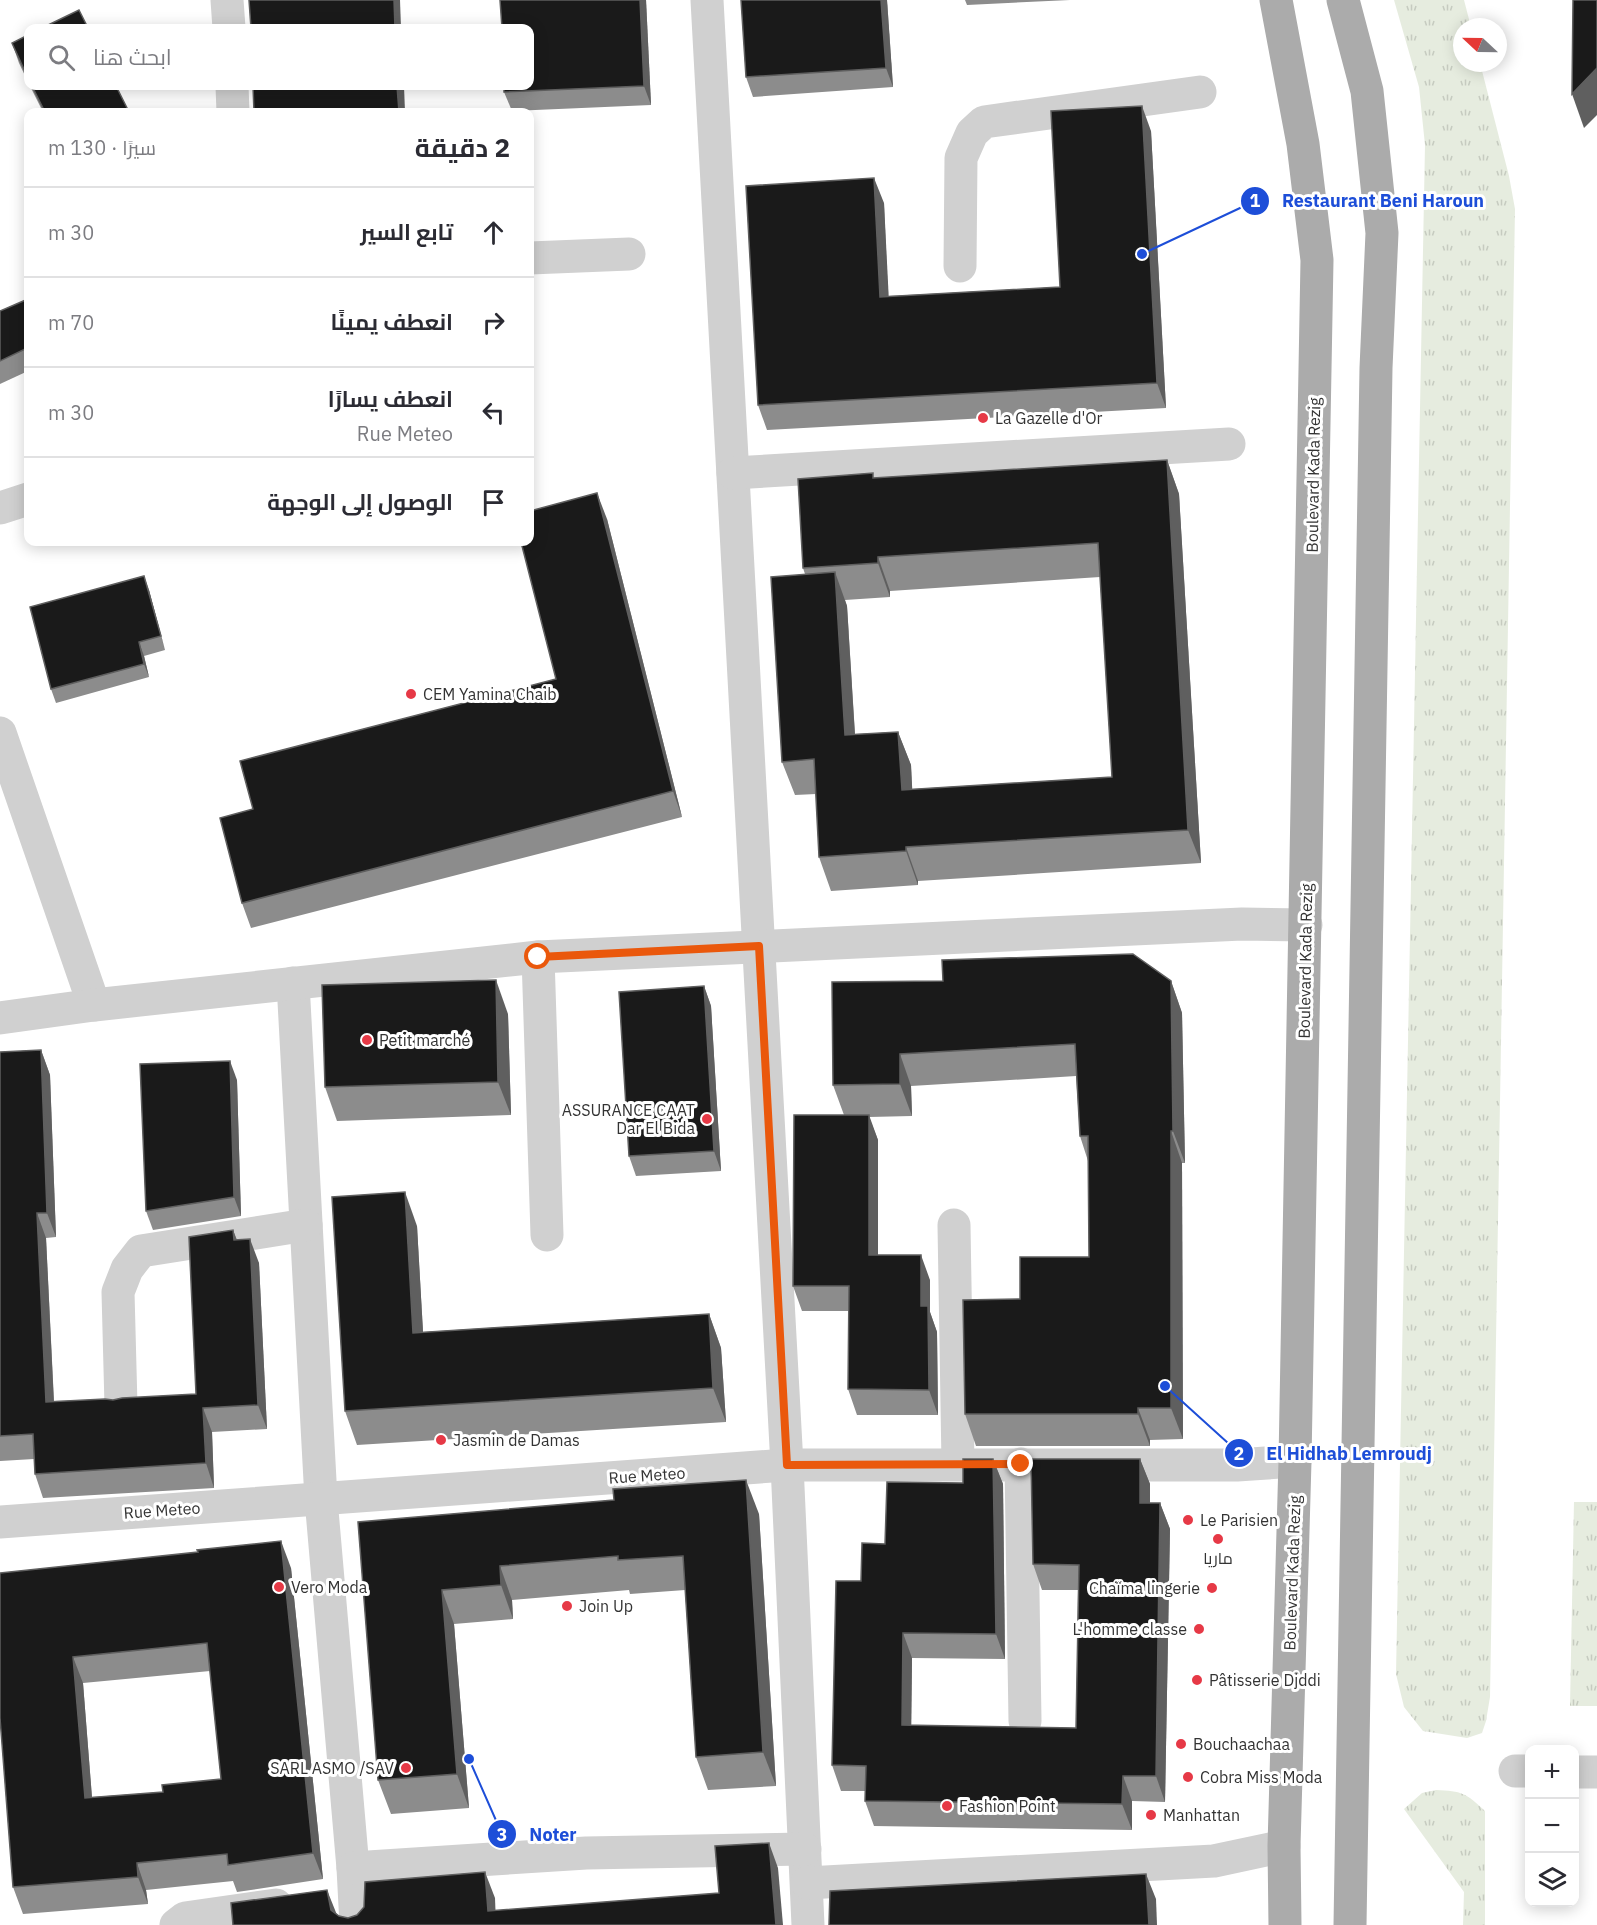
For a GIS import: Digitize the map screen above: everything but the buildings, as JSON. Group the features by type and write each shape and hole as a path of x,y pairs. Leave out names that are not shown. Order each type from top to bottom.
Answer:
{"main road":[{"name":"Boulevard Kada Rezig","path":"1276,0 1303,144 1317,260 1295,1461 1284,1846 1285,1925"},
{"path":"1343,0 1367,91 1382,233 1376,368 1350,1925"}],"street":[{"path":"227,0 229,24"},
{"path":"707,0 787,1465 808,1925"},
{"path":"232,90 233,108"},
{"path":"960,266 961,158 972,133 984,122 1200,92"},
{"path":"534,258 629,254"},
{"path":"733,473 1229,444"},
{"path":"0,508 24,500"},
{"path":"0,733 94,1005"},
{"path":"0,1018 94,1005 538,957 1230,924 1306,925"},
{"path":"538,957 547,1235"},
{"path":"293,983 321,1499 354,1896"},
{"path":"121,1406 118,1292 127,1269 141,1251 306,1225"},
{"path":"954,1225 958,1464"},
{"name":"Rue Meteo","path":"0,1522 787,1465 1237,1465 1295,1461"},
{"path":"1021,1464 1025,1721"},
{"path":"1579,1772 1597,1772"},
{"path":"807,1883 1214,1861 1284,1846"},
{"path":"176,1925 185,1918 354,1896 586,1853 805,1849"}],"green space":[{"path":"1394,0 1464,0 1469,18 1453,18 1453,72 1482,72 1509,176 1515,209 1490,1697 1482,1733 1467,1738 1423,1731 1404,1707 1396,1674 1425,145 1419,87"},
{"path":"1574,1502 1597,1502 1597,1706 1570,1706"},
{"path":"1436,1790 1463,1794 1485,1811 1485,1925 1463,1925 1464,1892 1404,1809 1422,1793"}],"place":[{"name":"Restaurant Beni Haroun","path":"1142,254"},
{"name":"La Gazelle d'Or","path":"983,418"},
{"name":"CEM Yamina Chaib","path":"411,694"},
{"name":"Petit marché","path":"367,1040"},
{"name":"ASSURANCE CAAT Dar El Bida","path":"707,1119"},
{"name":"El Hidhab Lemroudj","path":"1165,1386"},
{"name":"Jasmin de Damas","path":"441,1440"},
{"name":"Le Parisien","path":"1188,1520"},
{"name":"ماريا","path":"1218,1539"},
{"name":"Vero Moda","path":"279,1587"},
{"name":"Chaïma lingerie","path":"1212,1588"},
{"name":"Join Up","path":"567,1606"},
{"name":"L'homme classe","path":"1199,1629"},
{"name":"Pâtisserie Djddi","path":"1197,1680"},
{"name":"Bouchaachaa","path":"1181,1744"},
{"name":"Noter","path":"469,1759"},
{"name":"SARL ASMO /SAV","path":"406,1768"},
{"name":"Cobra Miss Moda","path":"1188,1777"},
{"name":"Fashion Point","path":"947,1806"},
{"name":"Manhattan","path":"1151,1815"}],"route":[{"path":"538,957 759,946 787,1465 1021,1464"}]}
